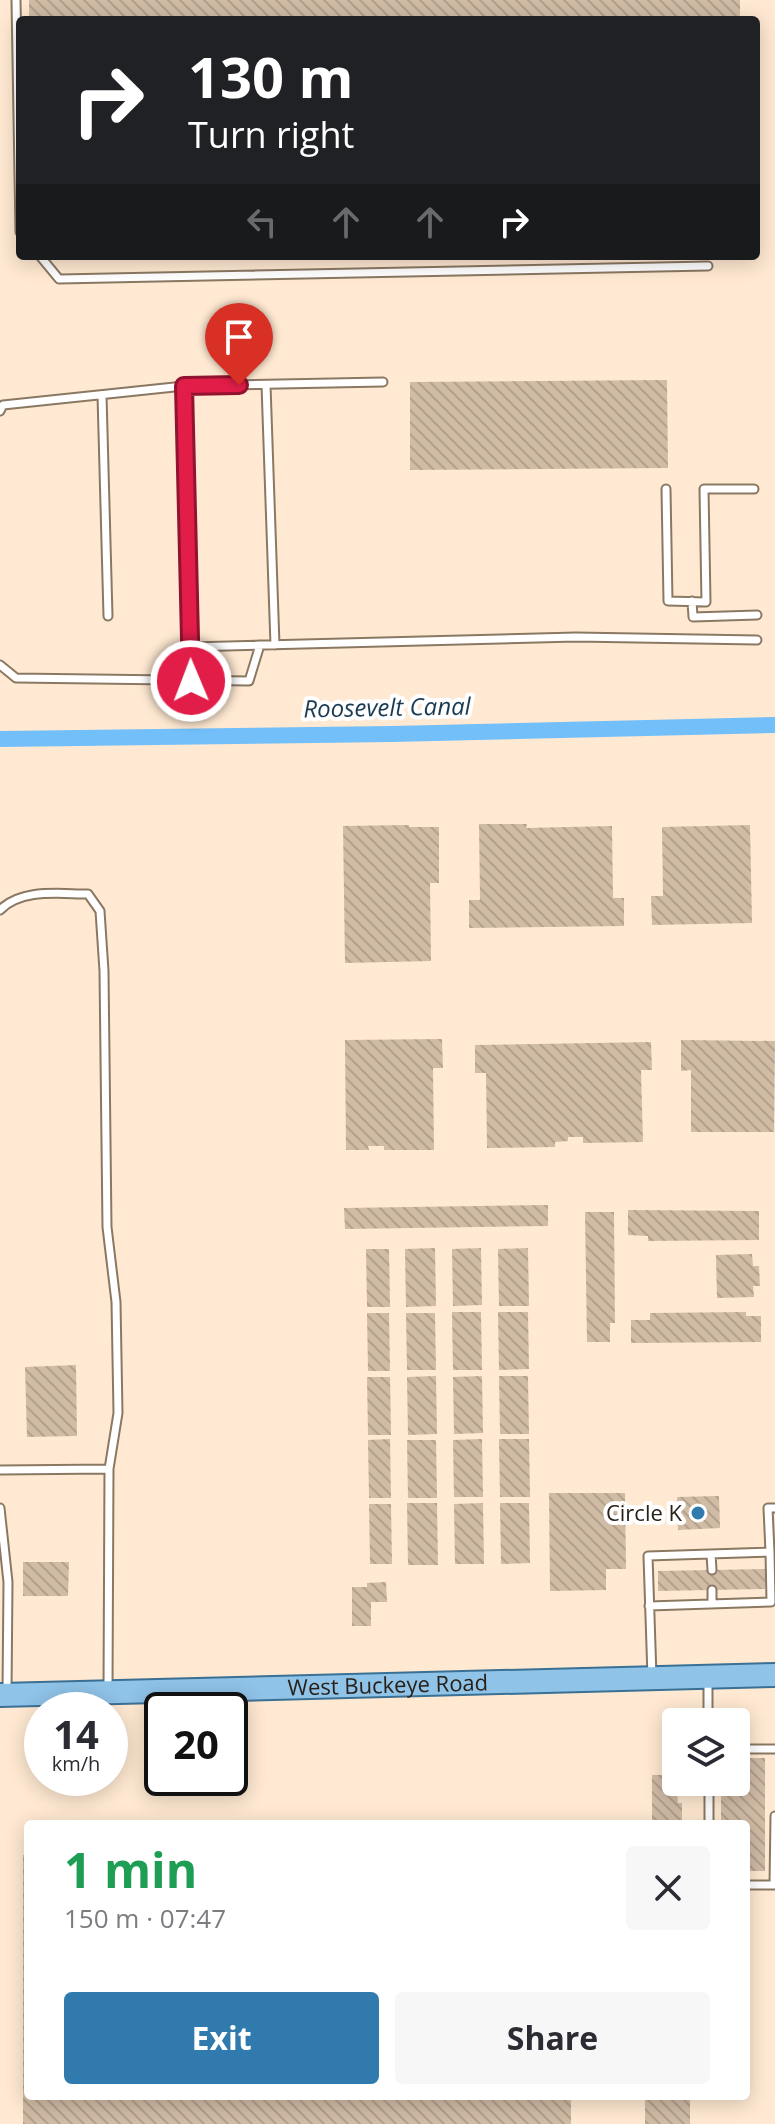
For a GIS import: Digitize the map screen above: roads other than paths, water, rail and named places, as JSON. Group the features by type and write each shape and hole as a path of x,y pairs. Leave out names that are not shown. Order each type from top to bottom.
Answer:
{"main road":[{"name":"West Buckeye Road","path":"128,1692 775,1675"},
{"name":"West Buckeye Road","path":"4,1695 24,1695"}],"lane":[{"path":"43,260 59,279 708,266"},
{"path":"0,411 3,405 184,386 383,382"},
{"path":"266,385 275,645"},
{"path":"184,386 191,681"},
{"path":"102,395 108,616"},
{"path":"666,489 668,601 706,602 704,489 754,489"},
{"path":"692,601 693,617 757,615"},
{"path":"190,647 576,637 757,640"},
{"path":"0,665 16,678 249,681 260,645"},
{"path":"0,910 10,901 36,894 88,894 100,911 104,971 107,1227 116,1318 118,1413 109,1469 108,1692"},
{"path":"0,1470 109,1469"},
{"path":"0,1508 8,1582 4,1695"},
{"path":"649,1606 771,1602 768,1508 775,1508"},
{"path":"652,1678 648,1556 770,1552"},
{"path":"711,1554 712,1570"},
{"path":"712,1590 712,1603"},
{"path":"708,1677 708,1708"},
{"path":"750,1749 775,1749"},
{"path":"709,1796 709,1820"},
{"path":"750,1885 775,1885 775,1816"}],"waterway":[{"name":"Roosevelt Canal","path":"0,739 775,725"}],"place":[{"name":"Circle K","path":"698,1513"}]}
